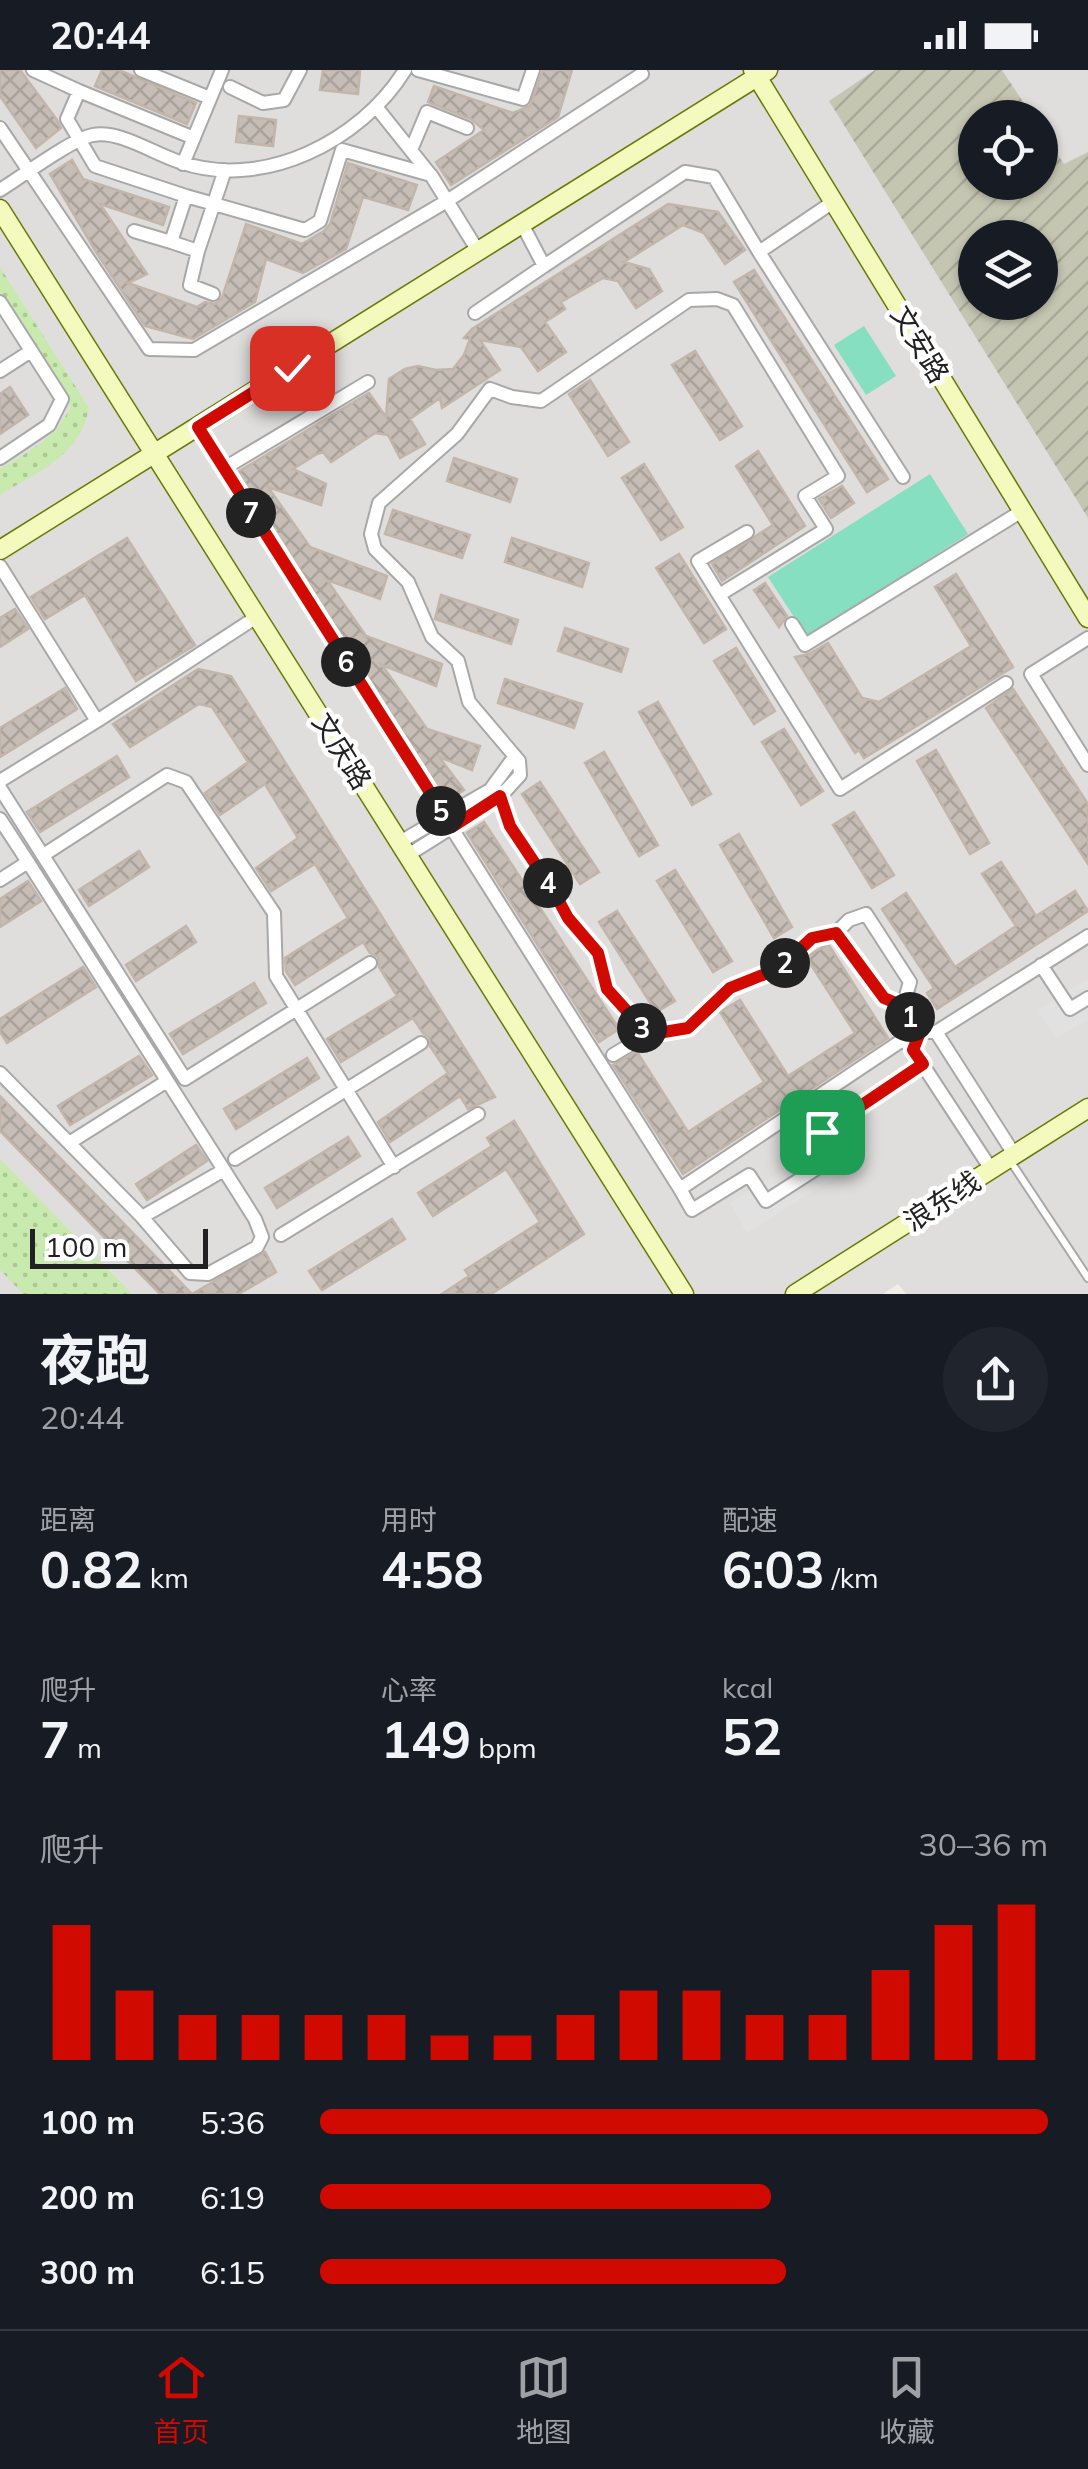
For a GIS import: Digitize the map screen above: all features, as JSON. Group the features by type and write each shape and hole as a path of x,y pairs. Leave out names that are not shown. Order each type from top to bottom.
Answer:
{"street":[{"path":"33,70 194,138"},
{"path":"141,70 210,98"},
{"path":"183,164 222,70"},
{"path":"230,87 263,103 284,100 300,70"},
{"path":"0,190 89,136 108,134 183,164 225,170 288,161 352,130 377,108 405,70"},
{"path":"418,70 523,99 533,70"},
{"path":"0,550 760,72"},
{"name":"文安路","path":"760,72 834,202 1088,618"},
{"path":"0,128 149,349 194,350 447,201 642,74"},
{"path":"79,91 67,120 94,166 306,230 320,221 342,150 431,175"},
{"path":"377,108 431,175 478,252"},
{"path":"410,150 427,112 468,128"},
{"path":"213,294 190,284 225,170"},
{"path":"475,313 685,172 714,177 902,477"},
{"path":"171,242 186,196"},
{"path":"759,252 834,202"},
{"name":"文庆路","path":"0,208 684,1294"},
{"path":"522,224 544,266"},
{"path":"134,230 198,252"},
{"path":"404,849 500,796 520,775 519,761 469,702 458,661 432,638 408,582 375,549 370,534 379,503 457,434 490,388 512,397 541,401 689,300 718,299 732,305 838,476 805,496 826,529 720,595"},
{"path":"0,302 62,399 49,425 0,458"},
{"path":"0,371 31,352"},
{"path":"224,469 368,382"},
{"path":"198,427 692,1210 749,1176 766,1201 836,1156 822,1132 923,1064"},
{"path":"792,624 805,645 1022,510"},
{"path":"747,532 698,561 840,789 1006,683"},
{"path":"0,566 97,721"},
{"path":"258,616 0,784 186,1078 370,963"},
{"path":"1088,638 1031,674 1088,765"},
{"path":"448,822 490,790 515,756"},
{"path":"45,854 167,775 186,782 274,913 276,976 394,1167"},
{"path":"500,796 510,826 568,918 598,953 607,989 644,1030 638,1040 613,1055"},
{"path":"0,819 255,1219 262,1237 257,1247 208,1274 190,1273 142,1217 0,1073"},
{"path":"0,880 28,862"},
{"path":"640,1036 688,1028 730,988 780,968 812,938 836,933 848,920 866,914 910,982 903,1006 918,1038 913,1050 991,1169"},
{"path":"836,933 884,998 903,1006"},
{"path":"680,1189 901,1042 936,1032 1088,936"},
{"path":"1041,965 1070,1009 1088,998"},
{"path":"936,1032 1011,1156"},
{"path":"234,1159 422,1043"},
{"path":"69,1143 168,1081"},
{"name":"浪东线","path":"796,1294 1088,1108"},
{"path":"282,1236 478,1114"},
{"path":"142,1217 224,1170"}],"lane":[{"path":"1011,1156 1088,1278"}],"shaded area":[{"path":"0,70 1088,70 1088,1294 906,1294 898,1284 883,1294 0,1294"},
{"path":"875,70 1002,70 1022,100 958,100 958,200 1058,200 1058,155 1064,164 1088,152 1088,518 965,320 1058,320 1058,220 958,220 958,309 829,101"},
{"path":"1088,979 1088,1019 1056,1039 1038,1010"},
{"path":"851,1128 869,1156 747,1233 730,1203"}],"green space":[{"path":"0,267 89,408 85,424 68,450 0,495 0,469 50,435 71,406 0,294"},
{"path":"864,326 896,376 866,395 834,345"},
{"path":"930,474 968,534 807,637 768,577"},
{"path":"0,1159 132,1294 23,1294 0,1270"}],"building":[{"path":"0,70 20,70 61,128 36,148 0,96"},
{"path":"102,70 119,70 196,103 187,124 95,86"},
{"path":"323,70 360,70 358,94 320,90"},
{"path":"543,70 572,70 558,117 451,185 436,162 484,130 471,119 428,102 434,86 513,113 530,106"},
{"path":"239,116 276,120 273,146 236,142"},
{"path":"72,160 83,179 169,207 163,225 100,204 147,274 128,283 197,307 205,302 215,304 222,298 246,224 302,244 324,231 330,224 348,163 417,185 408,210 363,197 346,249 303,273 266,259 255,302 193,339 145,326 50,174"},
{"path":"668,204 718,212 745,250 725,264 704,233 683,225 624,262 649,269 662,291 636,308 618,281 603,278 561,302 565,309 545,322 566,352 538,371 521,347 480,340 500,370 442,408 440,398 410,419 425,444 400,458 388,435 375,433 331,462 323,452 317,454 293,469 326,484 321,505 268,487 310,547 387,576 380,599 327,580 366,636 442,664 436,686 382,665 427,729 480,746 472,770 439,757 464,790 447,802 238,472 369,393 386,417 389,379 418,366 453,369 464,355 470,339 464,338 472,329"},
{"path":"754,270 888,479 867,492 734,282"},
{"path":"695,351 742,426 720,440 672,365"},
{"path":"590,380 629,442 608,456 569,394"},
{"path":"10,387 28,415 0,434 0,394"},
{"path":"758,451 805,526 722,581 712,564 773,525 736,466"},
{"path":"454,458 517,479 510,502 447,481"},
{"path":"644,464 683,527 661,540 622,478"},
{"path":"842,486 854,503 831,518 819,499"},
{"path":"393,510 470,535 462,558 385,534"},
{"path":"127,538 195,645 136,681 85,595 45,619 31,597"},
{"path":"512,538 589,563 582,587 505,562"},
{"path":"679,554 726,629 704,643 656,568"},
{"path":"956,574 1013,667 864,758 859,750 855,753 795,657 828,643 862,698 879,702 971,646 935,587"},
{"path":"765,583 787,616 779,627 754,590"},
{"path":"441,595 518,620 511,644 435,619"},
{"path":"15,609 28,629 0,647 0,618"},
{"path":"565,628 628,649 621,672 558,651"},
{"path":"736,648 775,711 754,724 714,661"},
{"path":"198,669 231,676 495,1097 468,1109 460,1096 390,1142 378,1122 448,1073 430,1046 429,1037 413,1018 341,1062 327,1039 397,996 379,967 378,957 363,942 295,985 286,971 285,958 348,918 315,864 271,891 256,868 298,838 265,784 220,815 205,793 248,762 212,707 199,704 130,747 113,724"},
{"path":"505,679 582,704 574,728 498,703"},
{"path":"65,688 77,709 0,757 0,728"},
{"path":"1013,689 1088,804 1088,864 986,708"},
{"path":"658,702 711,794 692,805 639,712"},
{"path":"784,729 823,791 801,805 762,742"},
{"path":"936,750 989,843 970,854 917,761"},
{"path":"604,752 658,845 639,856 585,763"},
{"path":"117,756 129,777 40,832 27,812"},
{"path":"540,782 599,872 580,884 522,794"},
{"path":"854,812 894,875 872,888 833,825"},
{"path":"484,822 619,1029 599,1042 467,833"},
{"path":"739,834 792,927 774,938 720,845"},
{"path":"139,851 149,867 89,906 79,890"},
{"path":"1001,862 1036,916 1075,891 1088,911 937,1009 927,993 934,988 882,909 906,893 955,967 1016,926 982,874"},
{"path":"675,870 732,961 713,972 657,881"},
{"path":"28,881 41,901 0,927 0,899"},
{"path":"617,911 675,1001 656,1012 599,922"},
{"path":"186,926 196,942 136,981 126,965"},
{"path":"828,944 888,1038 683,1174 613,1065 637,1052 688,1132 764,1082 720,1012 740,1000 788,1076 855,1033 806,957"},
{"path":"83,967 96,987 7,1043 0,1032 0,1019"},
{"path":"254,983 266,1003 183,1054 170,1034"},
{"path":"139,1056 152,1075 70,1125 58,1106"},
{"path":"307,1058 319,1078 236,1129 224,1109"},
{"path":"0,1096 192,1294 160,1294 0,1131"},
{"path":"514,1121 584,1234 491,1294 442,1294 469,1276 465,1270 540,1222 506,1169 433,1216 418,1193 492,1146 487,1138"},
{"path":"348,1137 360,1156 277,1208 265,1188"},
{"path":"196,1145 207,1161 147,1200 136,1184"},
{"path":"392,1219 405,1239 322,1290 309,1271"},
{"path":"265,1252 276,1272 239,1294 192,1294"}],"route":[{"path":"292,368 198,427 452,827 500,796 510,826 568,918 598,953 607,989 644,1030 640,1036 688,1028 730,988 780,968 812,938 836,933 884,998 903,1006 920,1032 913,1050 923,1064 822,1132"}]}
